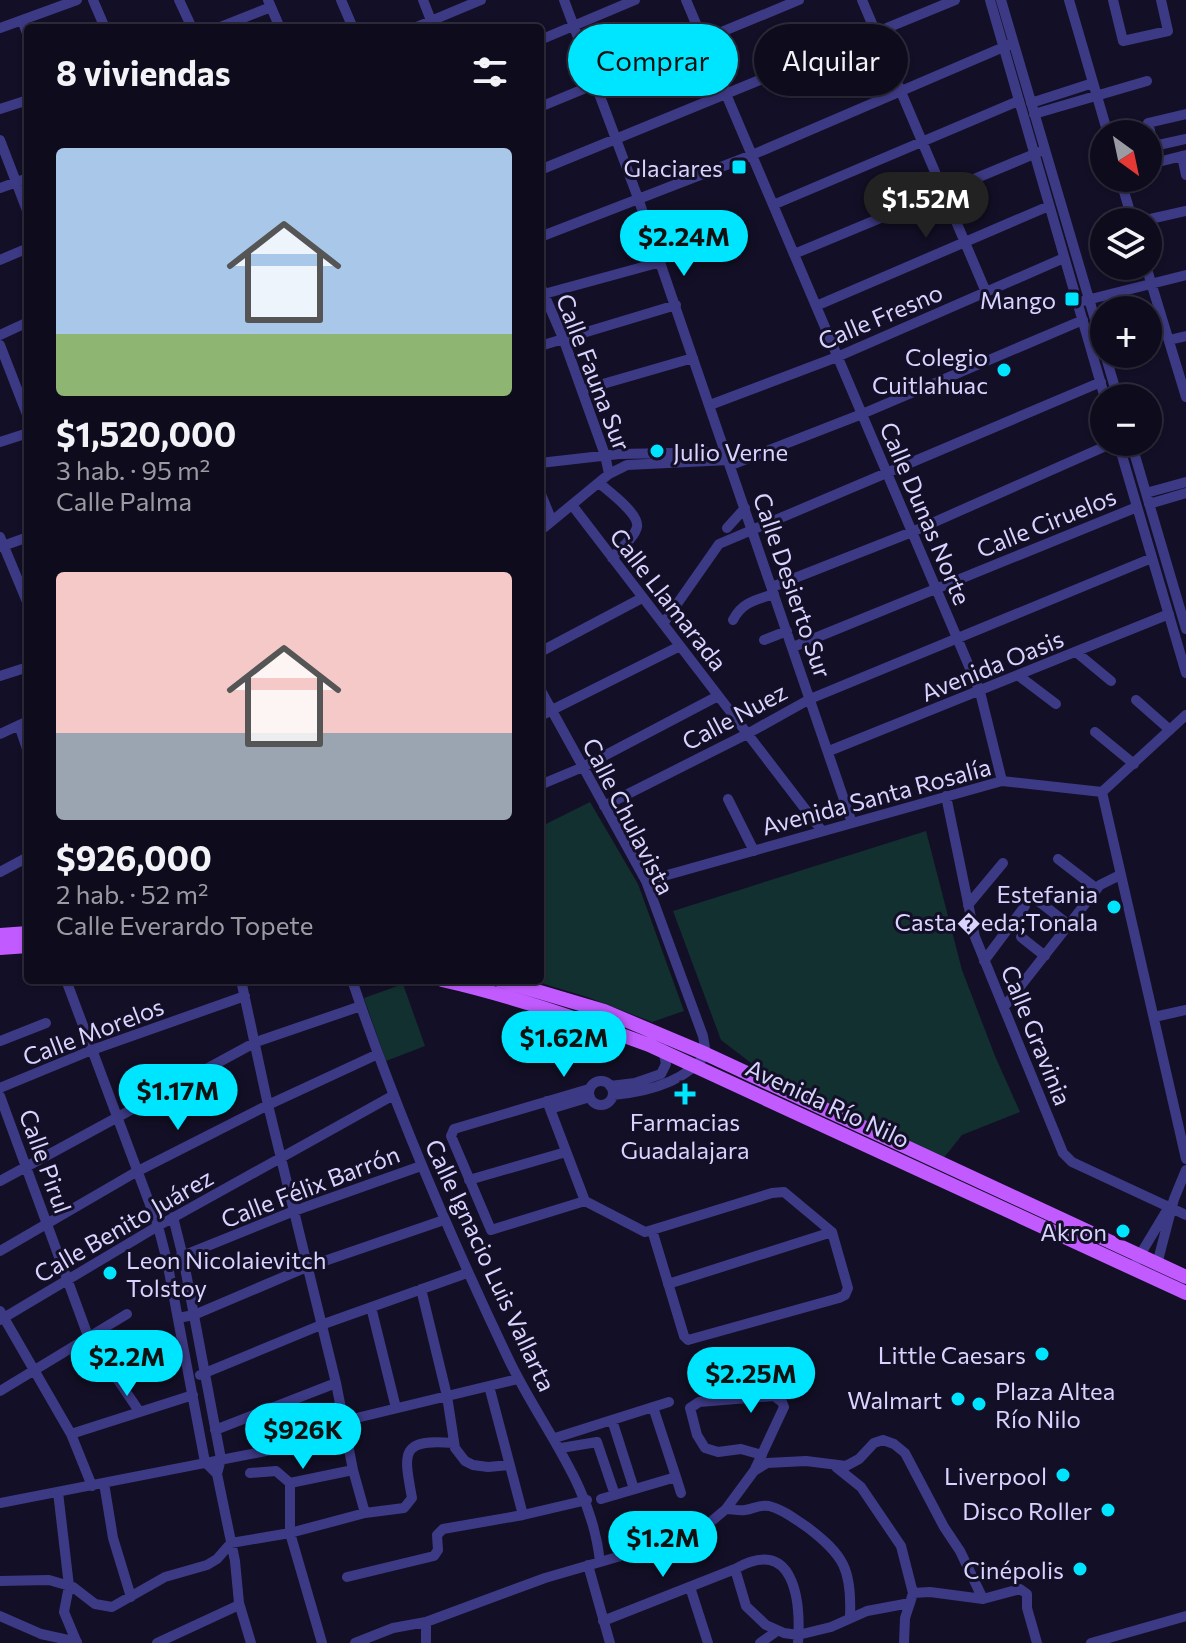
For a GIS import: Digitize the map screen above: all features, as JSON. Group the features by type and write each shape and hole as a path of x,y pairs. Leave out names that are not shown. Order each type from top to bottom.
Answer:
{"main road":[{"path":"0,935 24,933"},
{"path":"0,948 24,946"},
{"name":"Avenida Río Nilo","path":"513,984 604,1011 661,1035 701,1060 1185,1285"},
{"name":"Avenida Río Nilo","path":"487,985 664,1051 701,1060"},
{"name":"Avenida Río Nilo","path":"1136,1263 1157,1264 1185,1285"}],"street":[{"path":"0,28 50,5 77,0"},
{"path":"93,0 103,24"},
{"path":"179,0 190,24"},
{"path":"341,0 351,24"},
{"path":"423,0 433,24 481,0"},
{"name":"Calle Desierto Sur","path":"564,0 573,24"},
{"path":"579,24 635,0"},
{"name":"Calle Dunas Norte","path":"686,0 696,24"},
{"path":"738,25 799,0"},
{"path":"862,0 872,24"},
{"path":"898,24 955,0"},
{"path":"663,624 719,544 1101,382 1049,206 1032,109 990,0"},
{"path":"1001,0 1018,101 1039,152 1090,303"},
{"path":"1069,0 1104,120"},
{"path":"1113,0 1123,41 1168,31 1161,0"},
{"path":"226,24 270,3 278,24"},
{"path":"22,20 24,25"},
{"path":"544,38 568,28"},
{"path":"908,88 1008,45"},
{"path":"1032,109 1147,81"},
{"path":"1032,109 1093,83"},
{"path":"544,105 568,96"},
{"name":"Calle Desierto Sur","path":"600,96 676,305 852,823"},
{"path":"544,168 724,96"},
{"name":"Calle Dunas Norte","path":"726,96 980,692 1002,781"},
{"path":"544,235 752,155 889,96"},
{"path":"903,96 986,292"},
{"path":"0,109 24,101"},
{"path":"773,205 1018,101"},
{"path":"1161,120 1186,114"},
{"path":"1162,144 1186,139"},
{"path":"0,140 24,203"},
{"path":"794,254 1039,152"},
{"path":"1162,161 1184,156 1186,175"},
{"path":"0,188 24,179"},
{"path":"816,306 1049,206"},
{"path":"1162,216 1186,211"},
{"path":"0,260 24,251"},
{"name":"Calle Fresno","path":"710,405 837,357 1064,258"},
{"path":"544,290 661,262"},
{"path":"1077,303 1186,275"},
{"path":"1150,280 1186,397"},
{"name":"Calle Fauna Sur","path":"544,295 582,390 609,474"},
{"path":"544,345 676,305"},
{"path":"544,528 620,468 638,463 728,459 862,414 1083,320"},
{"path":"0,335 24,324"},
{"path":"1169,340 1186,336"},
{"path":"0,345 24,406"},
{"path":"582,390 693,358"},
{"path":"16,384 24,381"},
{"path":"0,442 24,434"},
{"path":"733,620 742,606 773,590 1090,454"},
{"path":"544,463 605,455 728,459"},
{"path":"1121,456 1186,673"},
{"path":"1135,456 1186,629"},
{"path":"1148,498 1186,482"},
{"path":"599,483 634,514 637,521 635,531 612,558"},
{"path":"1148,498 1186,493"},
{"path":"544,502 552,521"},
{"name":"Calle Llamarada","path":"572,505 822,831"},
{"name":"Calle Ciruelos","path":"793,647 1137,507"},
{"path":"727,528 745,508"},
{"path":"24,538 1,543 24,595"},
{"name":"Calle Nuez","path":"604,806 810,699 1152,558"},
{"path":"544,650 642,598"},
{"name":"Avenida Oasis","path":"829,751 1169,614"},
{"path":"764,640 787,631"},
{"path":"544,714 680,646"},
{"path":"1076,652 1111,681"},
{"path":"0,676 24,668"},
{"path":"1019,676 1056,704"},
{"path":"544,783 583,767 718,696"},
{"name":"Calle Chulavista","path":"544,697 646,881 703,1036 701,1060"},
{"path":"1136,700 1170,730"},
{"path":"1186,715 1102,792 1186,1159"},
{"path":"0,734 24,723"},
{"path":"1095,732 1134,764"},
{"name":"Avenida Santa Rosalía","path":"646,881 1002,781 1102,792"},
{"name":"Calle Gravinia","path":"946,796 975,937 1067,1159 1186,1215"},
{"path":"728,799 754,851"},
{"path":"0,872 24,859"},
{"path":"1058,859 1097,889"},
{"path":"968,905 1003,863"},
{"path":"1004,1007 1097,889 1120,875"},
{"path":"1037,900 1069,925"},
{"path":"984,961 1025,906"},
{"path":"1021,937 1045,956"},
{"path":"67,984 158,1226 205,1462 217,1474"},
{"path":"242,984 365,1513"},
{"name":"Calle Ignacio Luis Vallarta","path":"353,984 392,1096 467,1273 518,1379 558,1443 587,1500 600,1562"},
{"name":"Calle Morelos","path":"0,1088 92,1050 245,996"},
{"path":"0,1181 256,1042 361,1006"},
{"path":"1154,1017 1186,1010"},
{"path":"0,1041 46,1023"},
{"path":"589,1093 595,1104 604,1105 612,1091 661,1074 665,1068 661,1035"},
{"path":"0,1251 136,1172 378,1054"},
{"path":"585,1201 491,1230 451,1139 454,1129 589,1093 599,1081 612,1091 651,1088 681,1076 701,1060"},
{"path":"665,1068 672,1076 681,1076"},
{"name":"Calle Pirul","path":"0,1096 88,1336 139,1411"},
{"name":"Calle Benito Juárez","path":"1,1316 69,1281 173,1217 392,1096"},
{"path":"548,1105 585,1201 645,1232 780,1191 832,1232 848,1288 845,1295 839,1298 688,1340 684,1336 652,1230"},
{"path":"469,1180 566,1152"},
{"name":"Calle Félix Barrón","path":"167,1261 421,1166"},
{"path":"1136,1263 1171,1206 1186,1170"},
{"path":"1157,1264 1171,1206"},
{"path":"173,1217 221,1459 217,1474 235,1561 239,1605 251,1643"},
{"path":"178,1318 194,1315 307,1267 444,1220"},
{"path":"668,1284 832,1232"},
{"path":"190,1379 321,1325 467,1273"},
{"path":"421,1289 447,1396 453,1443 465,1461 473,1465 510,1465"},
{"path":"371,1307 396,1408"},
{"path":"0,1391 127,1314"},
{"path":"1,1316 71,1434 92,1486"},
{"path":"0,1503 297,1445 344,1421 518,1379"},
{"path":"215,1430 336,1383"},
{"path":"489,1386 523,1515"},
{"path":"71,1434 193,1395"},
{"path":"355,1643 393,1628 426,1622 521,1586 707,1525 726,1509 754,1471 762,1455 784,1407 778,1398 699,1402 690,1408 697,1435 705,1448 718,1452 741,1449 762,1455"},
{"path":"558,1443 576,1438 612,1420 669,1402"},
{"path":"653,1407 681,1493"},
{"path":"612,1420 634,1489"},
{"path":"576,1438 599,1444 615,1495"},
{"path":"754,1471 771,1461 850,1465 878,1440 901,1447 960,1551 983,1599"},
{"path":"0,1581 40,1579 69,1586 100,1606 118,1605 165,1577 192,1571 217,1559 231,1543 290,1533 365,1513 404,1508 412,1498 406,1456 410,1450 429,1441 453,1443"},
{"path":"834,1465 861,1487 901,1546 911,1598 905,1618 904,1643"},
{"path":"290,1483 353,1470"},
{"path":"250,1473 276,1471 290,1483 290,1533 322,1643"},
{"path":"601,1499 676,1477"},
{"path":"104,1483 113,1538 131,1597"},
{"path":"58,1492 69,1586 64,1612 77,1643"},
{"path":"347,1577 434,1556 438,1550 437,1535 441,1530 587,1500"},
{"path":"726,1509 746,1510 768,1505 779,1509 824,1540 847,1568 851,1582 850,1616"},
{"path":"217,1559 235,1561"},
{"path":"603,1621 751,1560 770,1560 788,1573 794,1585 798,1639"},
{"path":"588,1565 610,1643"},
{"path":"735,1569 746,1606 756,1618 798,1639 836,1626 850,1616 930,1592 983,1599 1015,1589 1026,1592 1035,1642"},
{"path":"690,1587 708,1643"},
{"path":"157,1643 239,1605"},
{"path":"0,1616 55,1639 77,1643"},
{"path":"1091,1643 1186,1616"},
{"path":"426,1622 426,1643"},
{"path":"760,1643 777,1631"}],"green space":[{"path":"590,802 638,884 684,1011 652,1022 544,984 544,825"},
{"path":"926,831 962,970 1020,1112 962,1135 942,1160 755,1066 721,1040 673,911"},
{"path":"403,984 425,1046 386,1061 364,998"}],"place":[{"name":"Glaciares","path":"739,167"},
{"name":"Mango","path":"1072,299"},
{"name":"Colegio Cuitlahuac","path":"1004,370"},
{"name":"Julio Verne","path":"657,451"},
{"name":"Estefania Casta�eda;Tonala","path":"1114,907"},
{"name":"Farmacias Guadalajara","path":"685,1094"},
{"name":"Akron","path":"1123,1231"},
{"name":"Leon Nicolaievitch Tolstoy","path":"110,1273"},
{"name":"Little Caesars","path":"1042,1354"},
{"name":"Walmart","path":"958,1399"},
{"name":"Plaza Altea Río Nilo","path":"979,1404"},
{"name":"Liverpool","path":"1063,1475"},
{"name":"Disco Roller","path":"1108,1510"},
{"name":"Cinépolis","path":"1080,1569"}]}
